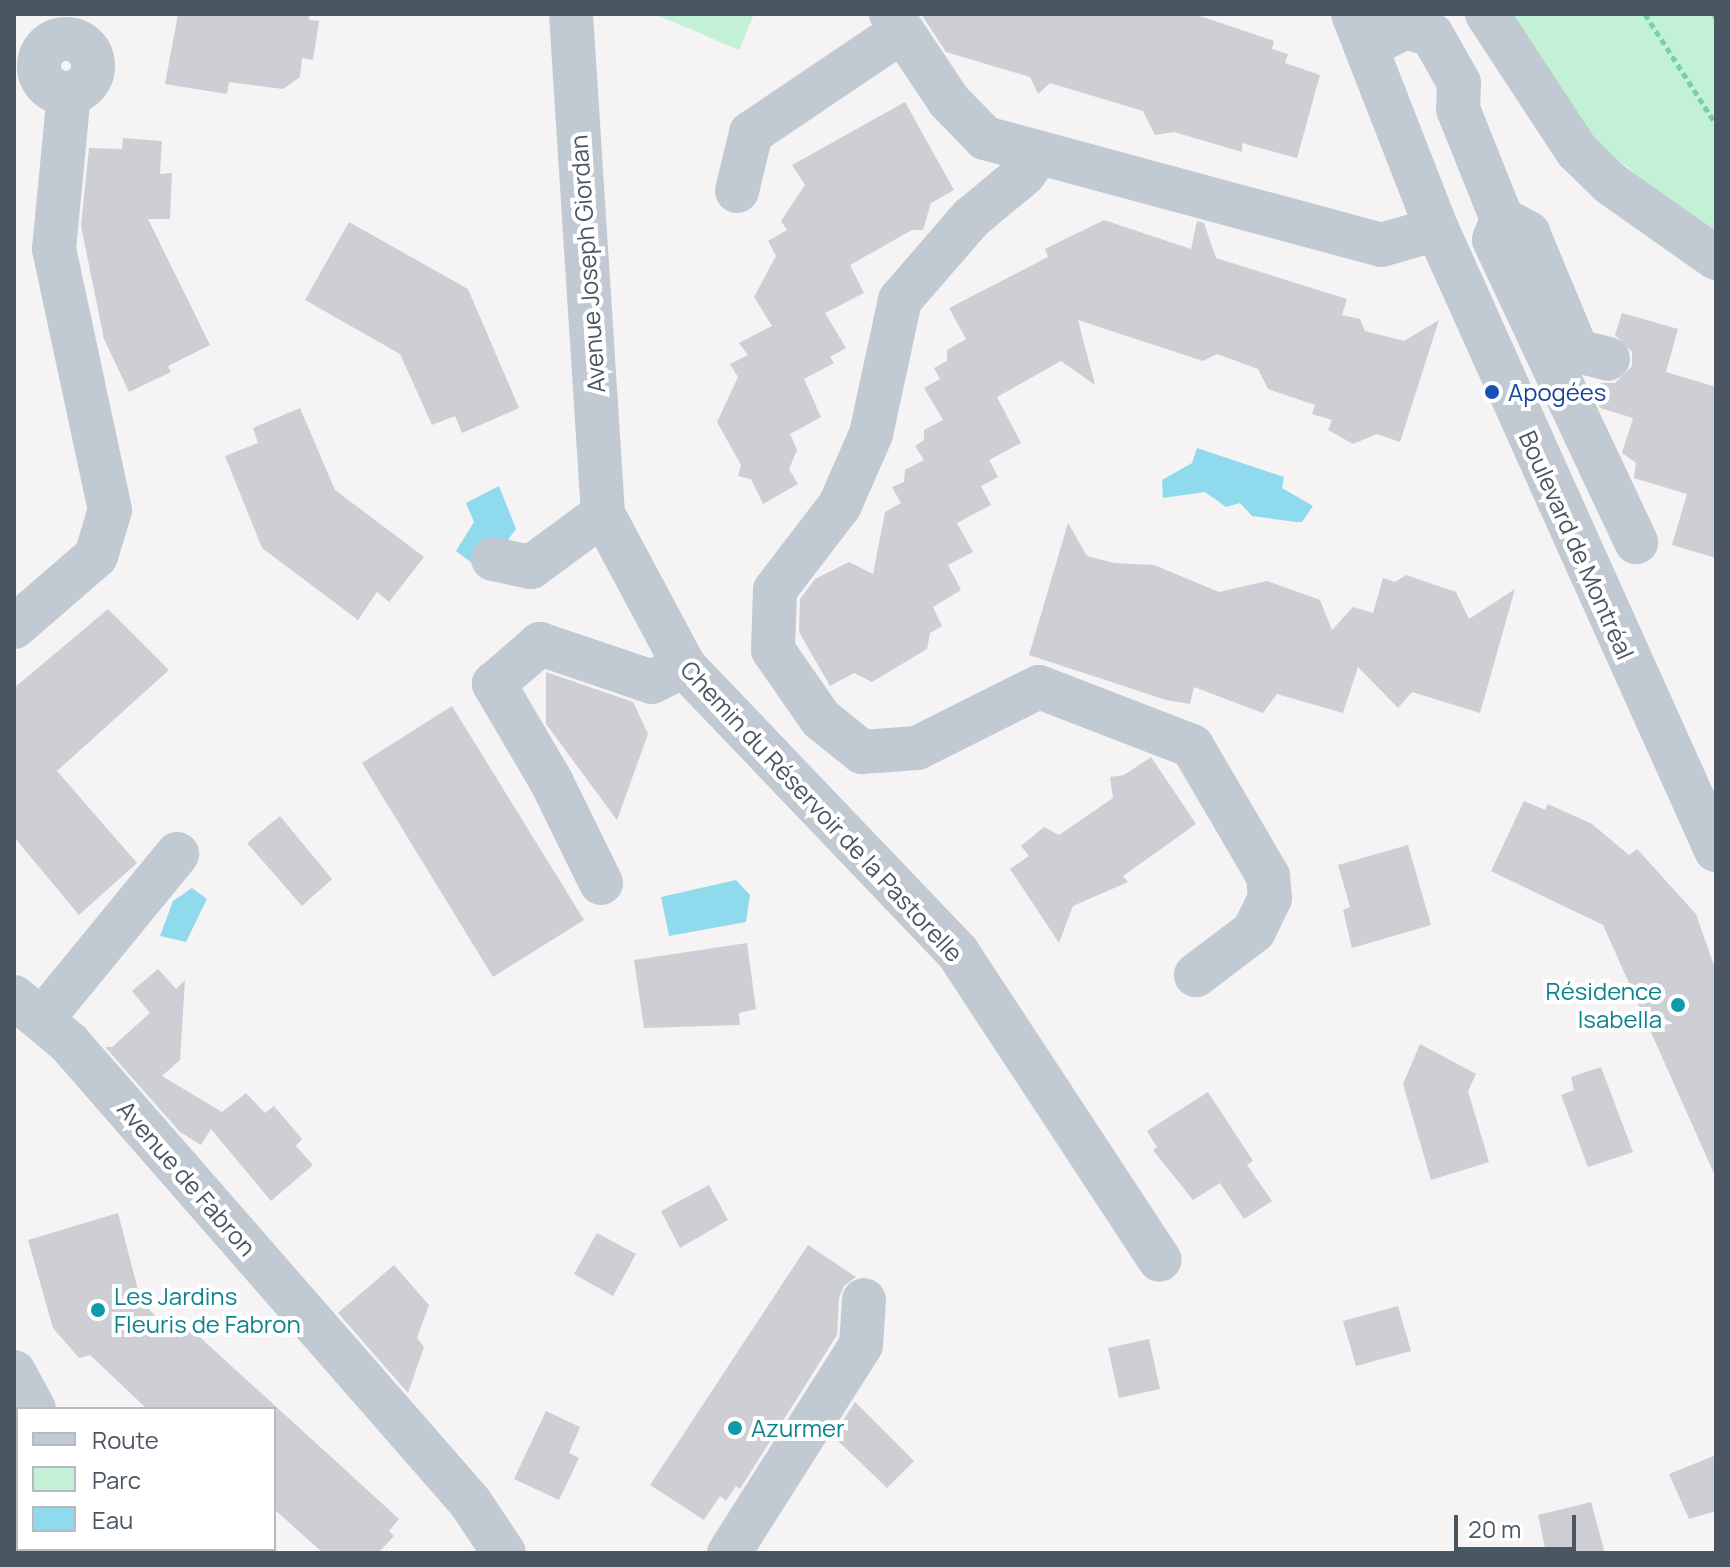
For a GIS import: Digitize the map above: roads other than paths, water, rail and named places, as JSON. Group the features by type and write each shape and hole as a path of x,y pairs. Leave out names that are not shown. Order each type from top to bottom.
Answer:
{"street":[{"name":"Avenue Joseph Giordan","path":"571,14 603,514"},
{"path":"1487,14 1577,151 1611,184 1716,258"},
{"path":"737,191 751,133 897,23 949,101 985,138 1381,245 1437,229"},
{"path":"1360,30 1406,27 1432,35 1459,83 1458,109 1502,219 1528,233 1577,351 1608,359"},
{"name":"Boulevard de Montréal","path":"1360,30 1437,229 1716,850"},
{"path":"14,627 96,556 110,510 54,249 69,94"},
{"path":"1039,153 1024,174 971,218 900,300 871,434 840,505 775,590 773,650 821,719 862,752 917,748 1039,687 1192,746 1268,876 1270,898 1254,931 1196,975"},
{"path":"1502,219 1494,240 1636,542"},
{"path":"493,559 531,567 603,514"},
{"name":"Chemin du Réservoir de la Pastorelle","path":"603,514 684,666 958,953 1160,1260"},
{"path":"601,883 551,781 494,684 540,644 652,682 684,666"},
{"path":"29,1008 177,854"},
{"name":"Avenue de Fabron","path":"29,1008 460,1490 504,1553"},
{"path":"729,1553 861,1345 864,1300"},
{"path":"14,1372 33,1407"}],"water":[{"path":"1197,448 1284,477 1282,488 1313,506 1302,522 1296,522 1252,516 1240,503 1226,507 1205,492 1163,498 1162,480 1192,463"},
{"path":"499,486 516,529 484,572 456,551 474,522 466,503"},
{"path":"736,880 750,895 746,922 669,936 661,897"},
{"path":"192,888 207,899 186,942 160,936 173,901"}],"place":[{"name":"Apogées","path":"1492,392"},
{"name":"Résidence Isabella","path":"1678,1005"},
{"name":"Les Jardins Fleuris de Fabron","path":"98,1310"},
{"name":"Azurmer","path":"735,1428"}]}
